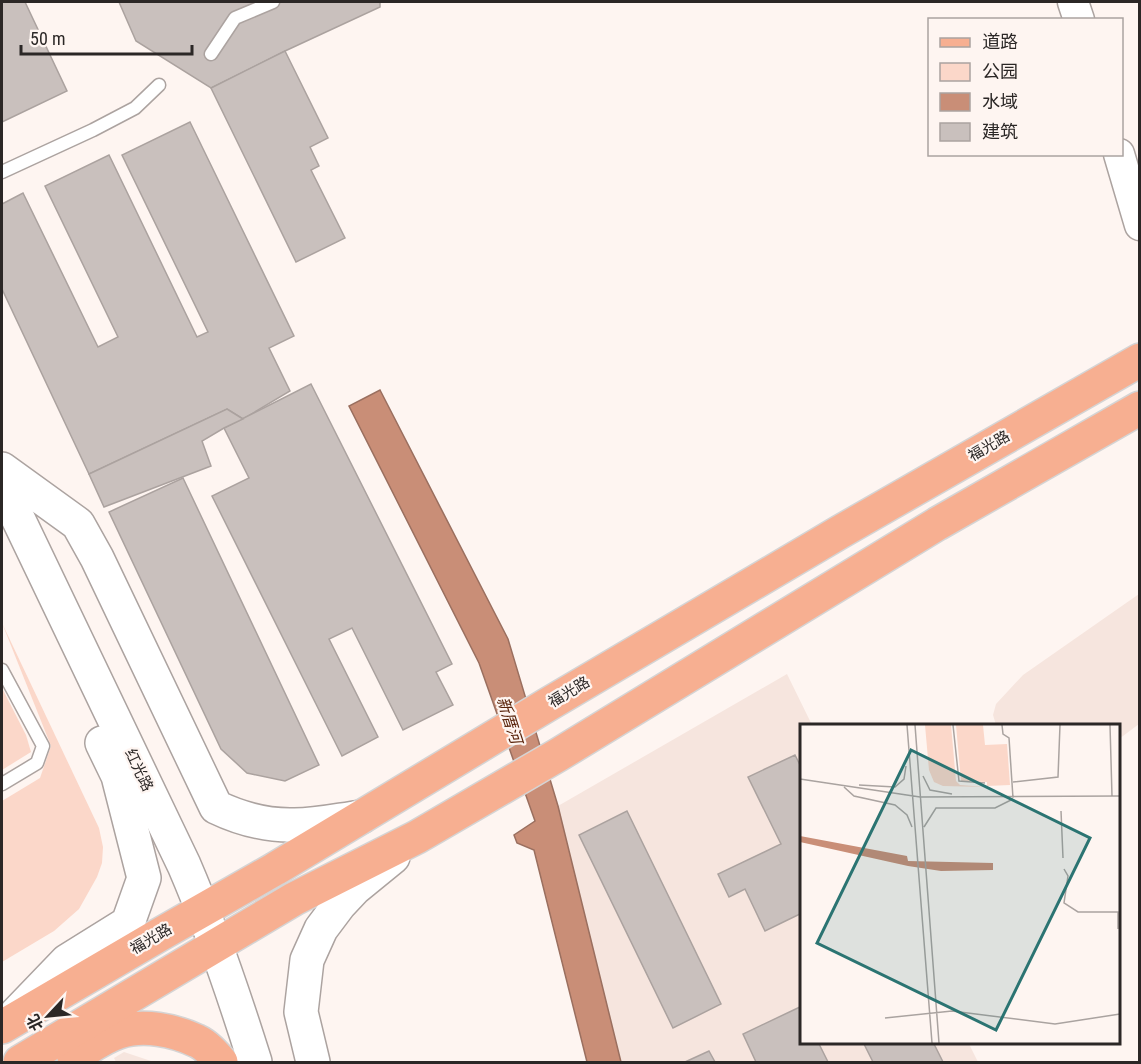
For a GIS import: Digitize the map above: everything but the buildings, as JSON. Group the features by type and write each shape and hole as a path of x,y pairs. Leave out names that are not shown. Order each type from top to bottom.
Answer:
{"main road":[{"name":"福光路","path":"4,1026 275,869 850,526 1140,360"},
{"path":"20,1062 294,899 417,837 558,755 937,524 1140,408"},
{"path":"2,469 78,524 97,558 216,807 235,816 273,824 290,825 362,817"},
{"name":"红光路","path":"2,485 184,865 217,945 255,1062"},
{"path":"4,1026 67,961 128,923 144,878 118,776 48,631 38,601 26,535"},
{"path":"313,1062 301,1012 307,960 321,929 355,888 417,837"},
{"path":"64,1062 107,1036 120,1031 136,1029 173,1032 198,1041 221,1062"}],"street":[{"path":"1073,2 1078,18"},
{"path":"1120,156 1140,225"}],"lane":[{"path":"211,54 235,18 273,2"},
{"path":"2,172 135,108 159,85"},
{"path":"2,670 43,746 37,763 2,784"}],"shaded area":[{"path":"1139,594 1139,724 1120,738 1120,724 996,724 993,715 996,704 1023,675"},
{"path":"787,674 812,724 800,724 800,1043 968,1043 978,1062 621,1062 558,806"},
{"path":"124,1052 154,1062 116,1062 114,1058"}],"green space":[{"path":"2,623 99,828 103,847 102,863 97,877 79,909 54,931 2,962 2,801 40,778 51,746"},
{"path":"2,688 26,735 31,752 2,770"}],"water":[{"name":"新厝河","path":"380,390 508,639 558,806 621,1062 587,1062 534,850 517,843 514,835 535,821 479,663 349,406"}]}
